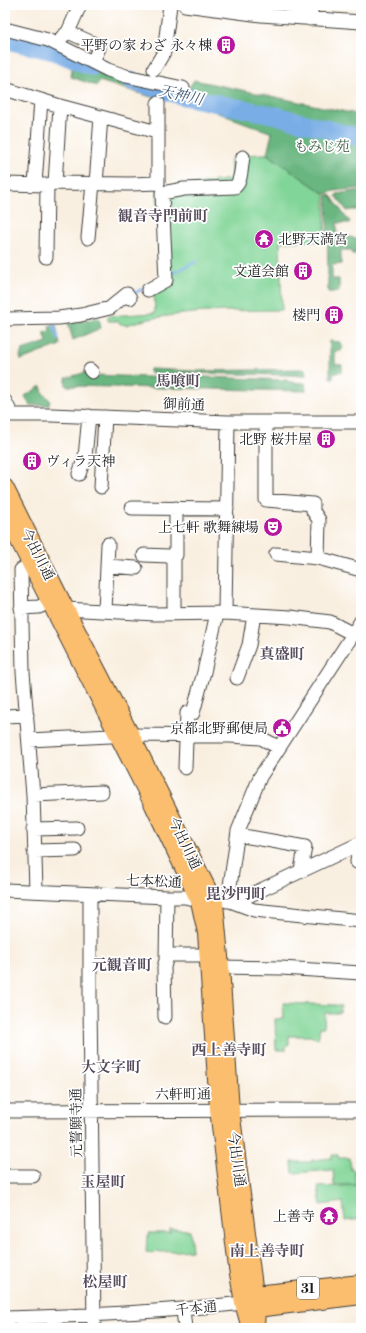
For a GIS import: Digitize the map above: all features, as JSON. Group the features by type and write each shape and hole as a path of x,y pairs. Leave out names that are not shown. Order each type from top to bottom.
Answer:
{"main road":[{"name":"今出川通","path":"5,487 35,560 49,602 222,902 221,967 225,1109"},
{"name":"今出川通","path":"5,514 66,609 125,736 153,805 198,900 206,933 207,955 225,1109 256,1328"},
{"name":"千本通","path":"252,1302 361,1283"},
{"name":"千本通","path":"252,1302 361,1296"},
{"name":"今出川通","path":"250,1328 252,1302"}],"street":[{"path":"54,42 68,32 80,5"},
{"path":"154,69 164,52 170,5"},
{"path":"185,5 261,15 361,22"},
{"path":"310,19 312,5"},
{"path":"5,29 54,42 108,70 126,76 183,88"},
{"path":"68,32 96,44 99,48 93,62"},
{"path":"5,89 60,106 157,132"},
{"path":"41,100 46,184 46,258"},
{"path":"148,290 166,280 157,132 158,103"},
{"path":"46,184 60,106"},
{"path":"88,238 101,117"},
{"path":"5,184 94,184 184,189 235,187 238,184 240,177 243,157"},
{"path":"5,318 59,318 73,316 110,308 127,294 130,298"},
{"path":"5,401 9,415"},
{"name":"御前通","path":"9,415 89,416 228,422 361,422"},
{"path":"79,474 86,457 89,416"},
{"path":"101,487 105,417"},
{"path":"185,768 187,713 193,713 221,613 227,509 228,422"},
{"path":"266,422 266,500 313,504 313,511 318,520 318,558"},
{"path":"132,508 227,509"},
{"path":"171,558 176,556 176,508"},
{"path":"104,611 108,544"},
{"path":"276,554 318,558 361,570"},
{"path":"144,555 169,556 174,561 174,614"},
{"path":"35,560 21,570 21,608 23,672 33,796 36,890"},
{"path":"107,566 136,568"},
{"path":"21,608 39,607 49,602"},
{"path":"66,609 174,614 221,613 290,617 330,622 353,634"},
{"path":"237,678 250,645 254,615"},
{"path":"361,620 260,777 247,807 238,835 230,886 222,902 254,910 361,921"},
{"path":"5,716 27,715"},
{"path":"29,740 125,736 261,738 278,747"},
{"path":"33,796 102,792"},
{"path":"33,829 77,828"},
{"path":"238,835 305,847 301,870"},
{"path":"360,843 357,862 361,863"},
{"name":"七本松通","path":"5,890 36,890 167,898 186,897 198,900 222,902 248,896 360,843"},
{"path":"34,851 75,850"},
{"name":"元誓願寺通","path":"90,894 89,986 94,1322"},
{"path":"165,1017 164,966 166,955 167,898"},
{"path":"166,955 207,955"},
{"path":"221,967 281,968 361,973"},
{"name":"六軒町通","path":"5,1111 92,1112 225,1109 361,1110"},
{"path":"5,1176 34,1176"},
{"name":"千本通","path":"5,1318 94,1322 252,1302"},
{"path":"183,1310 184,1328"}],"green space":[{"name":"もみじ苑","path":"64,61 153,92 181,99 194,80 361,115 361,188 334,191 325,194 267,154 272,133 192,103 158,99 99,81 97,86 71,77 72,68 64,64"},
{"path":"267,154 325,194 325,241 280,242 282,310 203,312 164,316 126,325 117,321 108,321 108,316 155,313 154,292 172,282 167,266 159,265 157,186 180,186 231,179 231,159 238,155"},
{"path":"361,190 361,210 347,211 336,196 337,194"},
{"path":"329,194 350,221 349,223 337,223 337,236 350,237 359,240 359,254 352,254 352,250 341,250 342,264 332,265 332,279 339,279 339,292 328,292 327,195"},
{"path":"99,318 101,328 73,340 68,323"},
{"path":"56,325 60,345 21,360 20,356 22,350 47,342 44,332 50,331 49,326"},
{"path":"330,341 340,342 340,345 343,347 341,351 335,351 335,364 342,365 342,371 333,374 333,378 330,378"},
{"path":"150,369 196,371 305,369 306,375 174,374 150,373"},
{"path":"87,372 94,375 174,378 179,376 286,380 290,382 305,383 306,391 66,386 66,378"},
{"path":"41,386 43,393 50,400 49,405 30,405 25,396"},
{"path":"283,1003 341,1006 340,1013 325,1013 324,1027 320,1027 318,1039 310,1036 289,1036 289,1044 286,1046 286,1050 276,1050 275,1019 284,1019"},
{"path":"332,1155 338,1155 338,1158 350,1158 351,1170 355,1170 355,1185 334,1185 333,1170 293,1173 292,1162 312,1162 312,1160 332,1158"},
{"path":"361,1185 361,1219 345,1221 343,1202 321,1205 318,1187"},
{"path":"170,1229 190,1230 192,1250 146,1253 147,1236 149,1236 149,1233 170,1233"}],"waterway":[{"name":"天神川","path":"5,40 52,51 92,67"},
{"name":"天神川","path":"131,81 186,97 274,115 361,138"},
{"path":"170,274 196,262"},
{"path":"131,295 144,288"},
{"path":"54,325 58,339"}],"place":[{"name":"平野の家 わざ 永々棟","path":"226,45"},
{"name":"北野天満宮","path":"264,239"},
{"name":"文道会館","path":"303,271"},
{"name":"楼門","path":"334,315"},
{"name":"北野 桜井屋","path":"326,439"},
{"name":"ヴィラ天神","path":"32,461"},
{"name":"上七軒 歌舞練場","path":"273,527"},
{"name":"京都北野郵便局","path":"282,728"},
{"name":"上善寺","path":"329,1216"}],"district":[{"name":"観音寺門前町","path":"163,216"},
{"name":"馬喰町","path":"178,381"},
{"name":"真盛町","path":"282,654"},
{"name":"毘沙門町","path":"236,894"},
{"name":"元観音町","path":"122,965"},
{"name":"西上善寺町","path":"229,1050"},
{"name":"大文字町","path":"111,1067"},
{"name":"玉屋町","path":"103,1182"},
{"name":"南上善寺町","path":"267,1251"},
{"name":"松屋町","path":"105,1282"}]}
